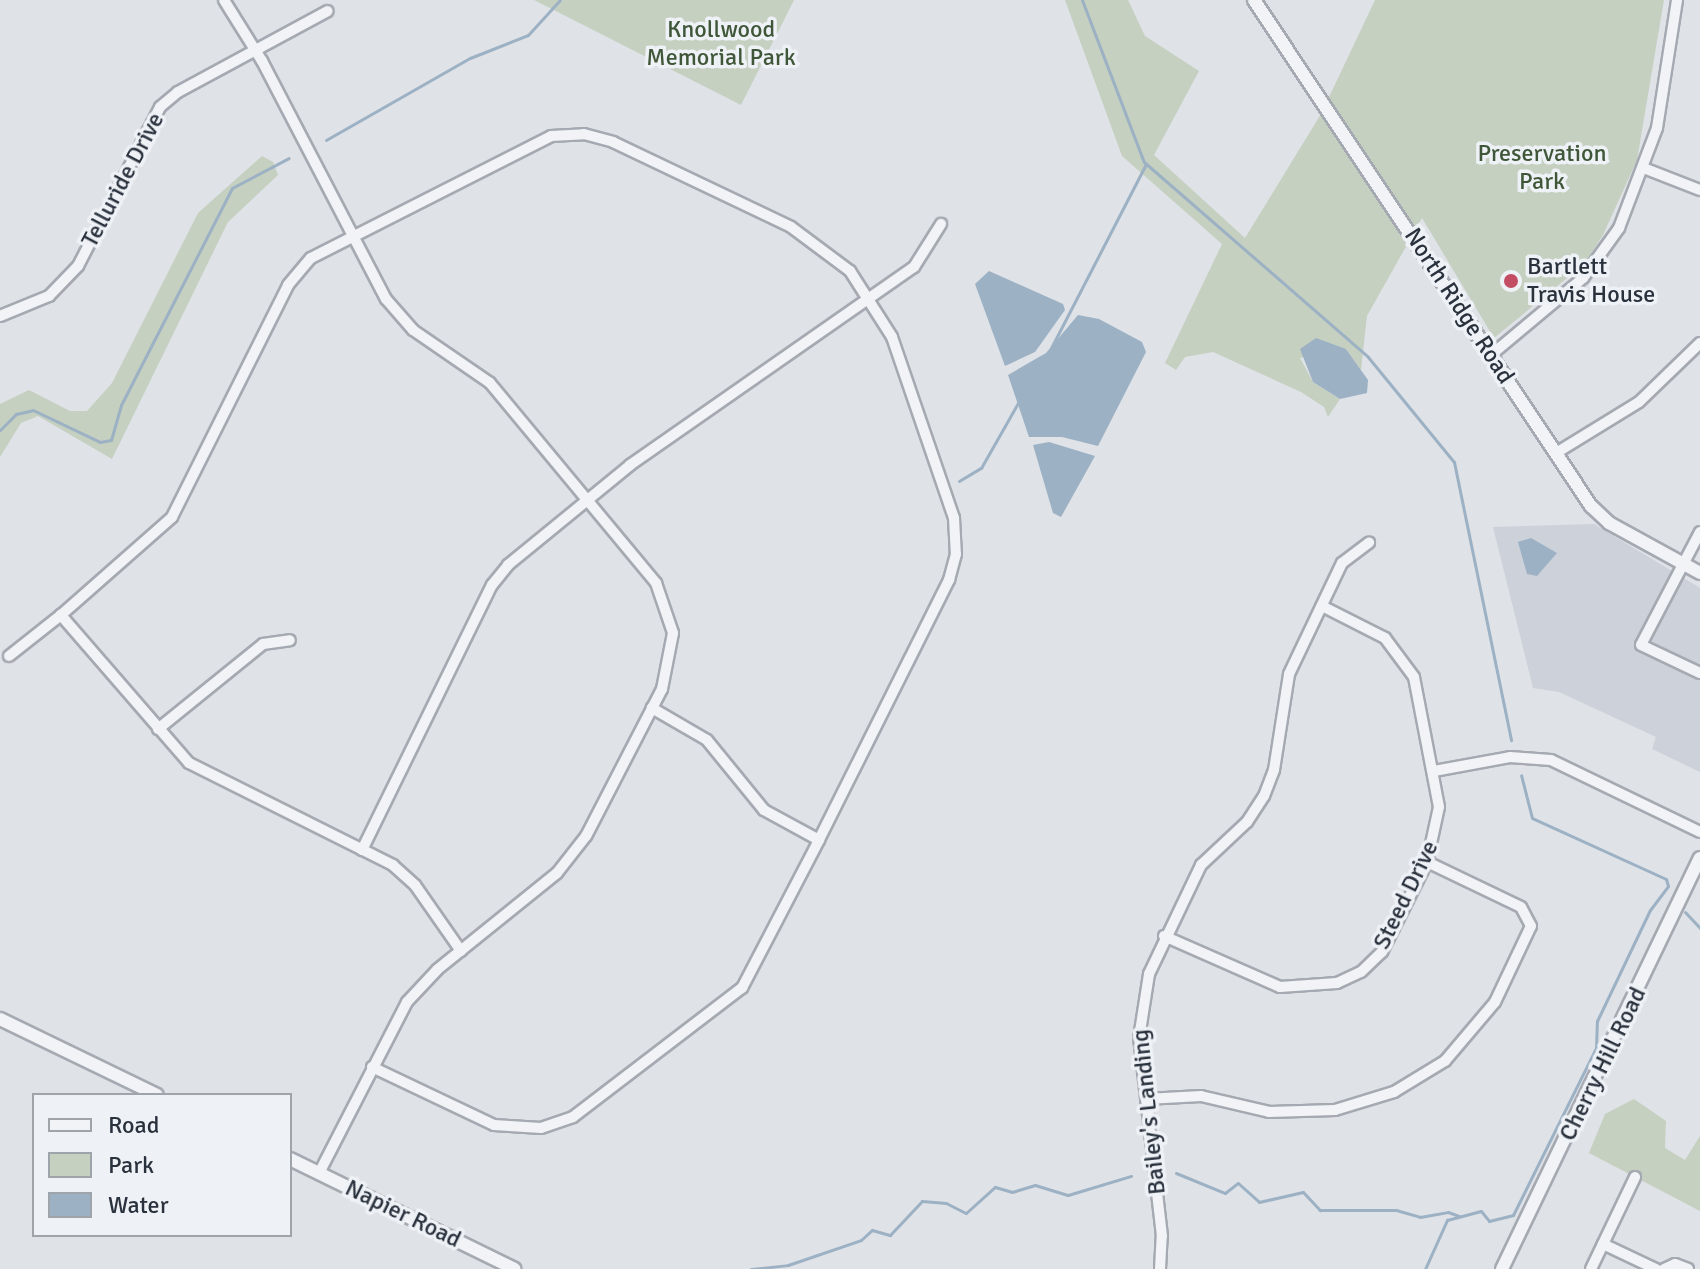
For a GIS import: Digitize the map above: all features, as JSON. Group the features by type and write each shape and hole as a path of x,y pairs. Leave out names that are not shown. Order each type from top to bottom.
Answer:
{"street":[{"path":"224,0 255,50 353,235 404,322 490,383 656,583 669,611 672,659 652,708 586,836 557,873 461,951 407,1002 319,1173"},
{"name":"North Ridge Road","path":"1254,0 1600,515 1700,573"},
{"path":"1491,355 1600,259 1646,169 1677,0"},
{"name":"Telluride Drive","path":"0,316 49,296 78,266 160,107 178,92 328,11"},
{"path":"9,656 168,523 288,285 311,258 526,144 584,134 613,142 791,227 834,257 870,298 892,337 954,518 956,554 949,580 742,988 573,1117 541,1128 494,1125 372,1067"},
{"path":"1646,169 1700,190"},
{"path":"362,850 492,585 508,565 587,499 914,267 941,224"},
{"path":"1556,453 1639,402 1700,343"},
{"path":"1700,532 1641,645 1700,673"},
{"name":"Bailey's Landing","path":"1160,1269 1162,1236 1146,1099 1141,1003 1164,936 1201,865 1247,822 1264,796 1274,770 1284,686 1342,563 1369,543"},
{"name":"Steed Drive","path":"1164,936 1271,985 1328,986 1361,972 1382,952 1427,862 1439,821 1434,771 1418,689 1408,665 1377,633 1322,606"},
{"path":"61,615 158,729 200,771 362,850 406,875 461,951"},
{"path":"158,729 263,644 290,640"},
{"path":"652,708 707,740 764,810 819,840"},
{"path":"1434,771 1510,757 1551,760 1700,832"},
{"name":"Cherry Hill Road","path":"1502,1269 1700,858"},
{"path":"1146,1099 1201,1096 1269,1112 1335,1110 1394,1092 1456,1052 1495,1002 1531,920 1516,904 1427,862"},
{"path":"0,1019 153,1093"},
{"name":"Napier Road","path":"292,1160 515,1269"},
{"path":"1591,1269 1635,1177"},
{"path":"1603,1244 1656,1269"},
{"path":"1664,1269 1675,1264 1688,1269"}],"shaded area":[{"path":"1594,524 1700,588 1700,772 1652,749 1656,737 1559,692 1533,688 1493,527"}],"green space":[{"name":"Knollwood Memorial Park","path":"534,0 794,0 741,105"},
{"name":"Preservation Park","path":"1065,0 1128,0 1145,36 1199,71 1154,155 1245,238 1321,114 1375,0 1664,0 1637,160 1603,235 1584,264 1494,338 1422,218 1367,316 1361,370 1346,349 1300,358 1313,382 1340,399 1328,417 1324,407 1301,392 1213,352 1185,357 1176,370 1165,363 1222,244 1122,156"},
{"path":"262,156 273,162 278,175 228,222 112,459 38,416 21,423 0,457 0,404 29,390 70,411 87,411 112,383 198,213"},
{"path":"1634,1099 1666,1121 1665,1148 1685,1160 1700,1136 1700,1211 1589,1153 1605,1114"}],"water":[{"path":"989,271 1063,304 1065,310 1035,352 1005,366 975,284"},
{"path":"1078,315 1099,319 1142,342 1146,352 1098,446 1062,437 1029,437 1008,375 1046,353"},
{"path":"1316,338 1346,349 1368,380 1367,393 1340,399 1313,382 1300,349"},
{"path":"1049,442 1095,456 1061,517 1053,513 1033,445"},
{"path":"1531,538 1557,553 1537,576 1527,574 1518,542"}],"waterway":[{"path":"326,140 470,58 528,35 560,0"},
{"path":"1082,0 1144,162 1368,357 1454,462 1511,740"},
{"path":"0,430 16,414 33,410 100,442 111,440 121,405 232,188 289,158"},
{"path":"1051,348 1146,164"},
{"path":"959,481 981,468 1018,403"},
{"path":"1425,1269 1447,1220 1481,1211 1489,1221 1513,1215 1596,1048 1597,1021 1650,910 1668,886 1666,879 1532,818 1521,775"},
{"path":"1685,912 1700,928"},
{"path":"1176,1173 1225,1193 1238,1183 1259,1202 1303,1192 1320,1210 1396,1210 1420,1217 1448,1212 1459,1216"},
{"path":"751,1269 788,1265 861,1240 872,1230 890,1235 922,1201 946,1203 966,1213 995,1187 1012,1192 1035,1185 1068,1195 1131,1176"}],"place":[{"name":"Bartlett Travis House","path":"1511,281"}]}
